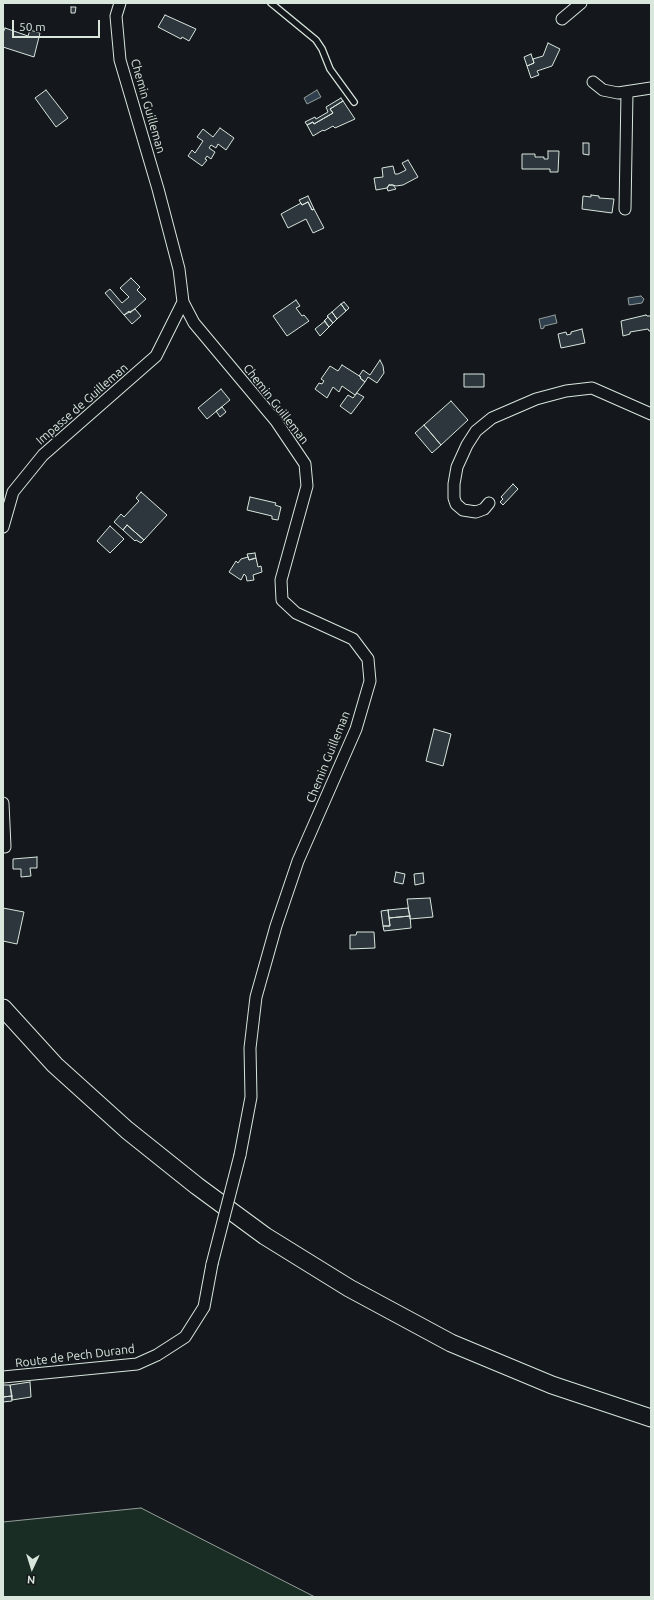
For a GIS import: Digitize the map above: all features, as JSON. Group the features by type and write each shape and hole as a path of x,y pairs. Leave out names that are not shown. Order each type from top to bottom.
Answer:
{"main road":[{"path":"3,1008 55,1065 127,1130 197,1186 265,1236 349,1288 451,1343 552,1385 651,1418"}],"street":[{"name":"Chemin Guilleman","path":"120,3 116,16 120,60 158,189 179,269 183,302 194,323 276,421 305,464 307,486 281,580 282,600 296,613 353,639 368,659 370,681 356,729 298,861 276,926 256,997 250,1048 251,1097 240,1155 212,1264"},
{"path":"562,19 581,3"},
{"path":"593,82 603,90 618,93 627,93 651,88"},
{"path":"625,209 627,93"},
{"name":"Impasse de Guilleman","path":"3,527 13,492 43,454 156,356 183,302"},
{"path":"489,503 484,509 476,512 464,510 456,504 454,498 454,484 457,467 467,445 476,431 492,418 536,399 566,391 592,388 651,414"},
{"path":"3,803 5,847"},
{"name":"Route de Pech Durand","path":"3,1377 137,1364 157,1356 185,1337 204,1307 212,1264"}],"lane":[{"path":"271,3 316,40 322,49 330,69 354,102"}],"green space":[{"path":"141,1508 315,1597 3,1597 3,1522"}],"water":[{"path":"317,90 321,97 307,104 304,98"},
{"path":"641,296 644,299 642,303 629,305 628,298"},
{"path":"555,315 557,323 544,326 544,328 541,329 539,319"}],"building":[{"path":"71,7 76,7 75,13 71,13"},
{"path":"165,15 196,29 189,41 182,37 181,39 158,27"},
{"path":"5,28 28,36 30,30 40,33 34,57 3,47 3,33"},
{"path":"548,43 560,49 552,66 537,71 539,75 531,78 527,66 534,63 533,59 543,56"},
{"path":"531,54 534,63 527,66 524,57"},
{"path":"46,90 68,118 56,127 35,98"},
{"path":"341,98 343,101 330,109 333,113 314,124 313,122 307,125 305,122 315,117 316,119 328,112 326,107"},
{"path":"343,101 355,119 335,128 333,126 324,131 323,130 313,136 307,125 313,122 314,124 333,113 330,109"},
{"path":"220,128 234,138 226,150 218,144 216,148 211,145 209,148 215,152 211,159 207,156 205,159 207,160 202,166 188,156 192,150 195,153 203,141 197,137 203,129 213,137"},
{"path":"583,143 589,143 589,155 583,154"},
{"path":"548,151 559,151 558,172 550,172 550,169 522,169 522,154 535,154 535,157 544,157 544,159 548,159"},
{"path":"408,160 418,177 403,185 389,185 387,188 376,190 374,178 383,177 382,168 393,166 395,174 398,174 406,170 402,163"},
{"path":"389,185 393,185 396,189 388,191 387,188"},
{"path":"591,195 599,196 599,198 614,199 612,213 582,209 583,196 591,197"},
{"path":"308,196 314,209 312,210 308,202 302,205 299,200"},
{"path":"308,202 312,210 314,209 324,228 313,233 306,219 288,228 281,214 301,203 302,205"},
{"path":"131,278 140,287 137,290 146,299 130,313 129,311 124,315 105,293 110,289 122,303 129,297 120,288"},
{"path":"296,300 300,306 296,308 302,316 304,315 309,321 287,336 273,316"},
{"path":"344,302 349,308 346,311 341,304"},
{"path":"341,304 346,311 337,319 332,312"},
{"path":"135,309 141,316 132,324 124,315"},
{"path":"332,312 337,319 333,323 327,316"},
{"path":"646,315 651,316 651,331 648,329 630,332 630,334 623,336 621,321"},
{"path":"328,317 333,323 329,327 324,321"},
{"path":"325,321 329,327 320,336 315,329"},
{"path":"582,329 585,343 561,348 558,334 566,332 567,335 571,334 571,332"},
{"path":"380,360 384,373 377,383 368,377 365,382 360,378 361,377 359,376 363,370 370,375"},
{"path":"342,365 361,377 360,378 365,382 355,395 342,386 339,392 333,387 327,398 315,389 319,383 322,384 324,381 321,379 330,366 338,371"},
{"path":"464,374 484,374 484,387 464,387"},
{"path":"221,389 230,400 207,419 198,408"},
{"path":"357,393 364,397 351,414 340,406 348,395 353,398"},
{"path":"451,401 468,420 441,445 424,425"},
{"path":"222,407 226,412 220,417 216,411"},
{"path":"424,425 441,445 432,453 415,433"},
{"path":"513,484 518,489 503,505 500,502 503,499 501,497"},
{"path":"141,492 167,515 144,540 127,525 123,530 114,522 121,514 124,517 139,501 136,498"},
{"path":"250,497 276,503 275,505 281,507 278,520 272,519 272,516 247,510"},
{"path":"127,525 144,540 141,543 136,540 135,541 123,530"},
{"path":"110,526 124,539 110,553 97,541"},
{"path":"255,553 256,558 249,560 247,554"},
{"path":"248,557 249,560 256,558 258,567 261,566 262,572 253,575 254,580 247,581 244,574 241,580 229,572 236,561 238,563 241,559"},
{"path":"434,729 451,734 443,766 426,761"},
{"path":"37,857 37,868 30,868 31,876 21,877 21,869 13,869 13,859"},
{"path":"396,872 405,874 403,884 394,882"},
{"path":"423,873 424,883 415,885 414,874"},
{"path":"430,898 433,917 410,919 407,899"},
{"path":"3,908 24,912 17,944 3,941"},
{"path":"408,908 410,916 389,918 388,910"},
{"path":"388,910 390,926 383,926 381,911"},
{"path":"410,916 411,928 384,931 383,926 390,926 389,918"},
{"path":"357,932 374,932 375,948 350,949 350,935 356,935"},
{"path":"30,1382 31,1397 12,1400 10,1385"},
{"path":"3,1385 10,1385 12,1396 3,1397"},
{"path":"12,1396 12,1401 3,1402 3,1397"}]}
